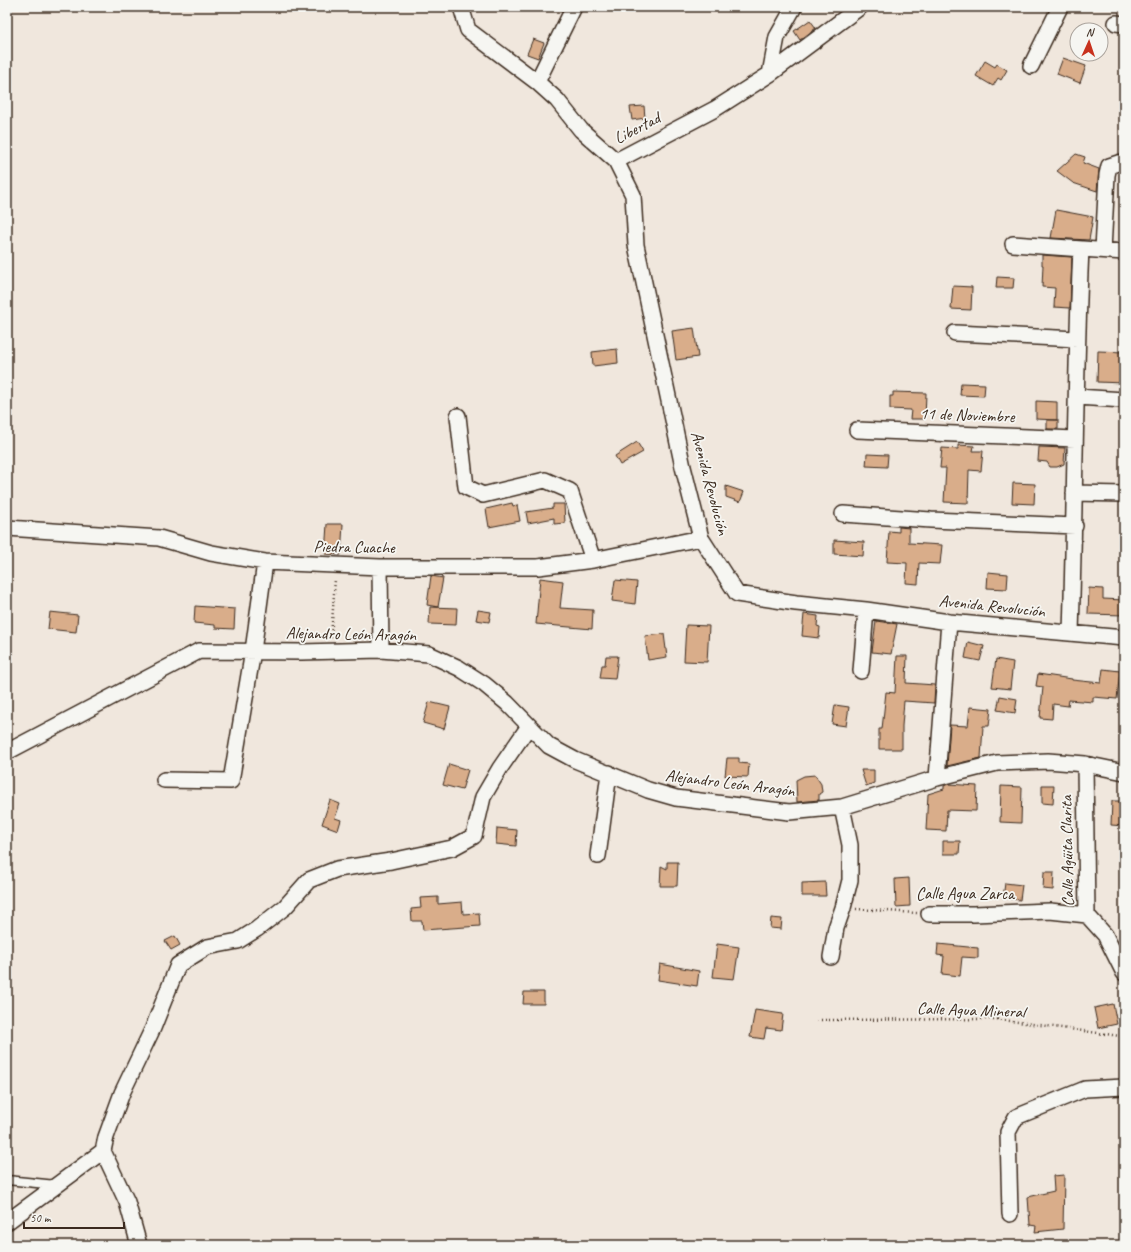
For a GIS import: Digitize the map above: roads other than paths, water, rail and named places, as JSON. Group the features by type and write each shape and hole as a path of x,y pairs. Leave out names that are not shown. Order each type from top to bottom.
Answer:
{"street":[{"name":"Libertad","path":"461,7 468,30 537,82 557,100 581,130 616,161 715,109 770,74 860,7"},
{"path":"770,74 777,37 794,7"},
{"path":"1031,66 1060,7"},
{"path":"537,82 574,9"},
{"name":"Avenida Revolución","path":"616,161 633,195 636,245 682,467 701,538 737,594 949,622 1124,638"},
{"path":"1103,250 1108,170 1109,166 1124,162"},
{"path":"1013,244 1124,252"},
{"path":"1071,633 1075,526 1074,493 1077,339 1081,250"},
{"path":"954,333 1077,339"},
{"path":"1076,397 1124,400"},
{"path":"458,416 466,487 483,495 545,480 570,490 593,560"},
{"name":"11 de Noviembre","path":"857,430 1075,439"},
{"path":"1074,493 1124,494"},
{"path":"843,514 932,520 1075,526"},
{"name":"Piedra Cuache","path":"7,528 159,538 211,553 265,562 380,567 538,567 593,560 701,538"},
{"path":"164,780 231,781 253,651 265,562"},
{"path":"380,567 381,650"},
{"path":"861,671 866,610"},
{"path":"937,778 949,622"},
{"name":"Alejandro León Aragón","path":"7,752 199,651 381,650 429,654 459,668 484,684 507,703 549,746 575,760 648,790 676,798 789,812 842,807 937,778 997,763 1048,761 1085,764 1124,772"},
{"path":"139,1245 128,1202 103,1151 106,1137 122,1093 153,1028 178,965 207,947 238,941 285,907 309,880 337,869 391,861 452,848 474,836 483,797 500,768 530,726"},
{"name":"Calle Agüita Clarita","path":"1085,764 1087,916 1105,935 1124,973"},
{"path":"598,856 609,773"},
{"path":"831,957 836,928 850,880 850,845 842,807"},
{"name":"Calle Agua Zarca","path":"929,914 1050,911 1087,916"},
{"path":"1010,1214 1008,1132 1016,1117 1085,1089 1124,1087"},
{"path":"7,1222 103,1151"}],"lane":[{"path":"7,1180 57,1186"}]}
